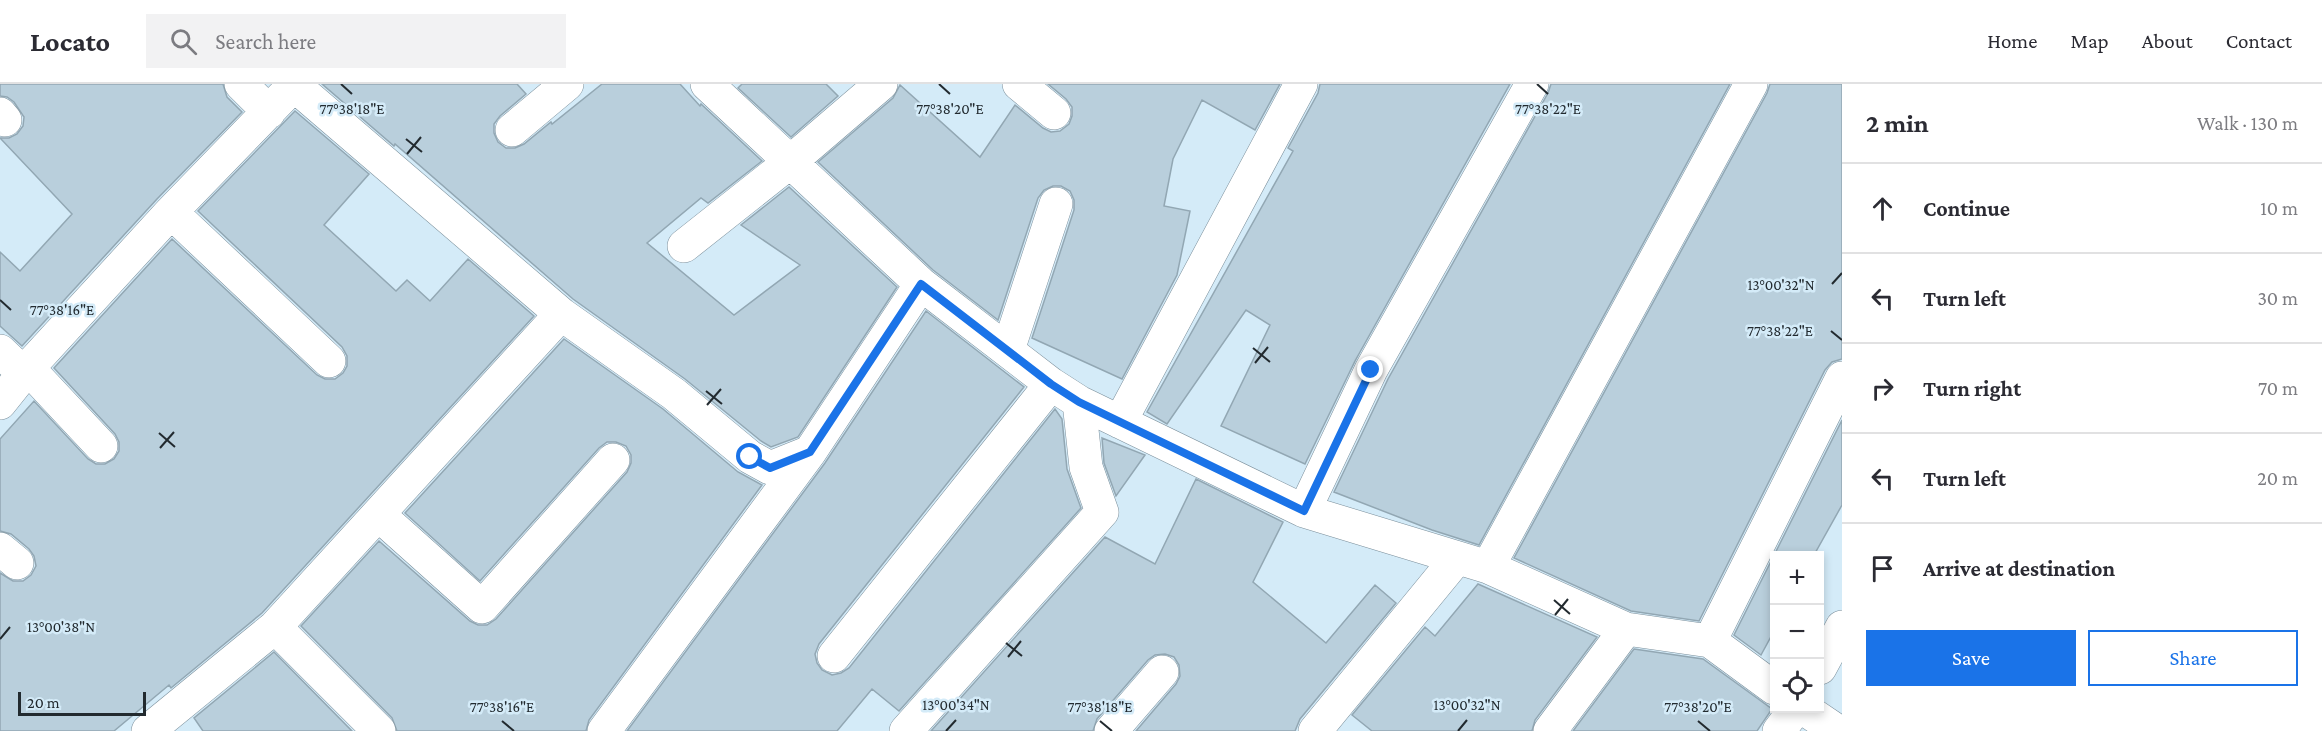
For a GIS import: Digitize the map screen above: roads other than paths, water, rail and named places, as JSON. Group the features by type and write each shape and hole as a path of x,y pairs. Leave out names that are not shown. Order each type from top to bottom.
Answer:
{"street":[{"path":"241,84 269,112"},
{"path":"512,130 567,84"},
{"path":"707,84 921,284 1051,384 1079,402 1304,511 1488,567 1626,629 1710,641 1770,685"},
{"path":"684,246 790,162 881,84"},
{"path":"1019,84 1054,113"},
{"path":"1120,422 1301,84"},
{"path":"1304,511 1371,370 1532,84"},
{"path":"1488,567 1751,84"},
{"path":"0,403 26,371 171,212 294,85 561,314 674,394 750,457 770,468 810,452"},
{"path":"1008,350 1056,204"},
{"path":"171,212 329,361"},
{"path":"604,731 810,452 921,284"},
{"path":"148,731 275,627 561,314"},
{"path":"0,351 26,371 101,446"},
{"path":"1710,641 1842,378"},
{"path":"834,656 1051,384"},
{"path":"906,731 1102,512 1086,467 1079,402"},
{"path":"379,515 482,607 613,460"},
{"path":"1315,731 1457,558"},
{"path":"275,627 379,731"},
{"path":"1824,661 1842,627"},
{"path":"1550,731 1626,629"},
{"path":"1111,731 1162,672"},
{"path":"1779,731 1792,713"},
{"path":"1810,713 1837,731"}]}
